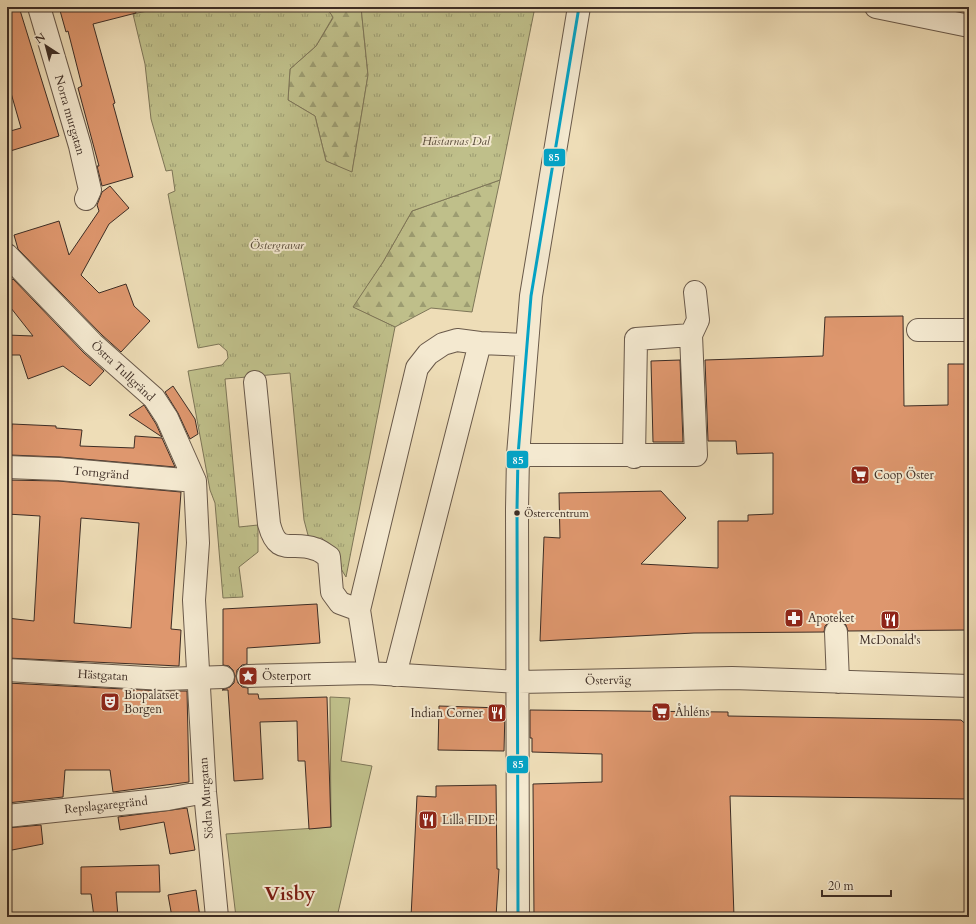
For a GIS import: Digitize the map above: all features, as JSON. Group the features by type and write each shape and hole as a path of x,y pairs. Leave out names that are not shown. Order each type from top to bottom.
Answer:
{"street":[{"name":"Norra murgatan","path":"38,7 80,146 90,190 86,199"},
{"path":"518,917 518,455 526,344 532,296 579,7"},
{"path":"876,7 969,26"},
{"name":"Östra Tullgränd","path":"7,255 93,344 154,398 167,418 195,481 198,543 194,600 199,679"},
{"path":"518,455 634,457 696,456 690,335 698,320 695,292"},
{"path":"918,330 969,330"},
{"path":"634,457 636,339 690,335"},
{"path":"369,673 359,610 417,368 428,354 443,344 457,340 480,343 526,344"},
{"path":"395,675 480,343"},
{"path":"256,382 269,524 272,538 279,544 314,548 328,557 332,592 340,602 359,610"},
{"name":"Torngränd","path":"7,467 59,469 195,481"},
{"path":"836,632 838,682"},
{"name":"Hästgatan","path":"7,670 164,679 199,679"},
{"name":"Österväg","path":"248,676 369,673 518,682 732,678 969,686"},
{"path":"199,679 223,677"},
{"name":"Södra Murgatan","path":"199,679 205,792 217,917"},
{"name":"Repslagaregränd","path":"7,816 168,799 205,792"}],"green space":[{"name":"Östergravar","path":"158,7 326,7 333,17 316,46 290,69 288,100 315,116 326,161 352,172 368,75 361,7 535,7 500,180 412,211 383,262 353,307 395,327 346,577 322,538 309,539 304,520 290,373 225,379 239,527 258,525 258,552 239,567 243,597 223,598 215,503 210,490 188,371 222,365 228,358 227,351 219,344 198,348 168,194 175,191 172,170 166,171 151,119 145,64 133,14 157,9"},
{"path":"326,7 361,7 368,75 352,173 326,161 315,116 288,100 290,69 316,46 333,18"},
{"path":"500,180 472,312 431,308 395,327 352,307 383,262 412,211"},
{"path":"330,697 350,698 341,761 372,766 337,917 236,917 226,834 331,827"}],"building":[{"path":"7,7 19,7 59,136 7,152 7,132 21,128 7,79"},
{"path":"59,7 135,7 136,13 93,24 115,103 113,104 133,177 102,186 97,166 99,166 78,88 82,86 68,31 66,32"},
{"path":"110,186 129,208 109,224 81,275 99,293 126,284 134,306 150,321 121,352 102,335 18,249 14,235 59,221 69,255 99,211 97,205 102,192"},
{"path":"13,279 84,353 104,371 90,386 63,366 28,379 20,355 7,355 7,335 33,336 7,303 7,283"},
{"path":"903,316 904,406 948,405 948,364 969,364 969,630 848,631 846,625 842,621 836,620 829,622 825,626 824,632 694,633 540,641 544,537 560,538 559,493 661,491 686,518 641,564 718,568 718,521 748,521 748,515 773,514 773,453 737,454 736,441 708,441 705,360 823,356 825,317"},
{"path":"680,360 683,442 653,442 651,361"},
{"path":"173,386 195,419 198,434 190,439 178,413 165,392"},
{"path":"144,405 156,424 162,437 129,415"},
{"path":"12,424 56,426 56,428 82,430 80,446 134,448 135,436 162,438 175,467 60,457 10,455"},
{"path":"7,480 58,481 181,492 171,629 181,630 179,666 7,658 7,618 34,621 40,516 7,514","holes":["81,518 139,523 131,628 74,623"]},
{"path":"317,604 320,643 247,648 247,664 242,665 237,670 236,676 238,683 242,687 248,688 248,694 258,694 259,699 327,697 331,827 309,829 305,761 298,761 297,721 260,722 263,779 234,781 228,690 222,690 230,687 234,683 235,676 233,670 229,666 223,665 223,609"},
{"path":"7,683 187,691 189,782 113,792 110,770 65,770 63,797 7,803"},
{"path":"439,706 502,708 501,710 505,710 504,751 438,750"},
{"path":"530,710 728,712 728,716 961,720 969,727 969,799 730,796 734,917 534,917 533,784 602,782 602,754 532,752 532,738 530,738"},
{"path":"496,785 497,869 499,869 496,917 411,917 417,796 436,797 436,786"},
{"path":"187,808 195,850 170,854 164,822 120,830 118,817"},
{"path":"41,825 43,844 7,851 7,828"},
{"path":"159,865 160,892 116,892 118,917 94,917 91,894 81,894 81,867"},
{"path":"196,890 200,917 172,917 168,895"}],"transit line":[{"name":"85","path":"518,917 518,455 531,296 579,7"}],"place":[{"name":"Coop Öster","path":"860,475"},
{"name":"Östercentrum","path":"517,513"},
{"name":"Apoteket","path":"794,618"},
{"name":"McDonald's","path":"890,620"},
{"name":"Österport","path":"248,676"},
{"name":"Biopalatset Borgen","path":"110,702"},
{"name":"Åhléns","path":"661,712"},
{"name":"Indian Corner","path":"497,713"},
{"name":"Lilla FIDE","path":"428,820"}],"district":[{"name":"Visby","path":"290,893"}],"park label":[{"name":"Hästarnas Dal","path":"456,141"}]}
